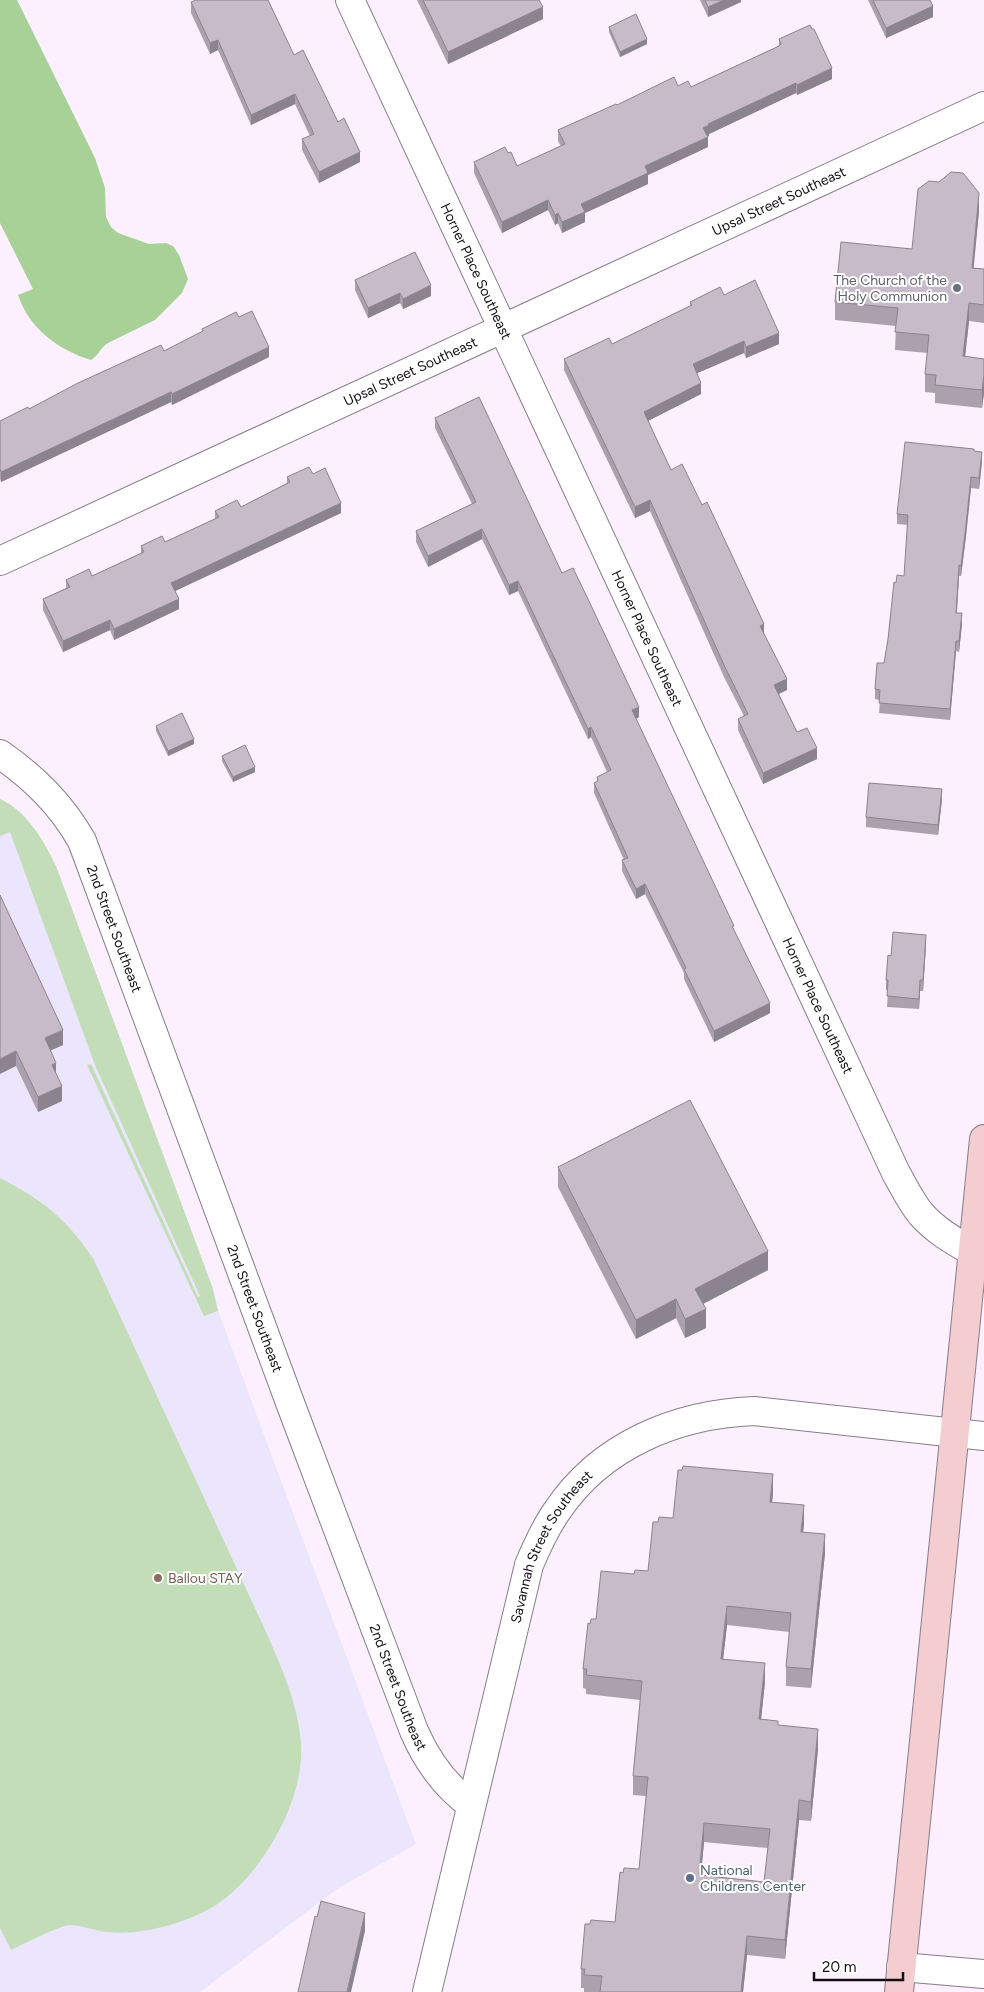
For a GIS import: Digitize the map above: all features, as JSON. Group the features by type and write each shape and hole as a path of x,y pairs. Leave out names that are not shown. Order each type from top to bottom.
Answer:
{"main road":[{"path":"900,1979 984,1139"}],"street":[{"name":"Horner Place Southeast","path":"350,0 896,1173 920,1213 944,1235 973,1252"},
{"name":"Upsal Street Southeast","path":"0,561 984,106"},
{"name":"2nd Street Southeast","path":"0,754 23,770 55,801 72,823 86,850 292,1408 414,1731 437,1772 450,1787 472,1805"},
{"name":"Savannah Street Southeast","path":"427,1992 530,1565 541,1538 565,1499 586,1477 608,1457 633,1442 672,1425 698,1418 740,1411 754,1410 984,1436"},
{"path":"900,1979 984,1974"}],"shaded area":[{"name":"Ballou STAY","path":"0,799 21,813 39,836 56,866 213,1289 218,1311 416,1844 337,1889 200,1992 0,1992"}],"green space":[{"path":"0,0 17,0 95,158 105,188 106,217 111,227 118,233 149,244 166,243 173,246 179,255 188,279 182,293 155,320 108,343 91,360 67,350 46,336 29,318 18,295 33,289 0,223"},
{"path":"0,799 10,804 34,828 56,866 213,1289 218,1311 204,1316 87,1065 91,1064 198,1297 200,1296 95,1065 10,832 0,836"},
{"path":"0,1178 42,1203 53,1212 74,1233 94,1260 273,1647 297,1714 301,1743 296,1788 278,1833 265,1855 250,1874 216,1905 180,1922 137,1932 107,1932 75,1925 65,1926 11,1950 0,1928"}],"building":[{"path":"196,0 268,0 294,55 303,50 338,122 344,118 360,152 319,172 302,139 314,134 295,94 251,115 218,40 210,43 191,2"},
{"path":"423,0 539,0 543,7 448,52"},
{"path":"705,0 724,0 708,7"},
{"path":"873,0 930,0 933,6 886,28"},
{"path":"636,14 647,39 620,52 609,27"},
{"path":"810,25 814,29 832,68 708,124 703,128 708,137 645,166 648,173 581,204 585,212 562,222 558,213 555,215 548,200 502,222 474,162 505,147 508,153 511,152 517,166 565,144 558,130 617,105 674,77 678,86 688,81 691,87 779,46 781,44 779,39"},
{"path":"951,172 963,173 979,193 972,268 984,269 984,305 969,303 963,356 984,359 982,390 935,385 936,375 925,374 929,335 895,332 898,308 835,302 841,242 912,249 918,189 929,181 939,182"},
{"path":"415,252 431,285 403,299 400,293 368,308 355,280"},
{"path":"755,280 779,333 746,347 744,341 693,364 701,383 644,412 671,470 682,464 702,505 707,502 764,624 760,626 787,679 774,685 797,732 807,728 817,748 763,773 738,719 748,714 650,500 635,507 564,359 609,338 612,344 692,305 690,302 720,287 724,295"},
{"path":"252,311 269,347 172,394 171,392 1,472 0,421 28,407 29,409 78,383 161,345 164,351 236,312 239,317"},
{"path":"479,397 562,573 573,568 587,597 639,707 632,710 734,926 732,926 770,1003 714,1031 645,884 636,889 622,860 628,858 594,783 598,781 597,777 611,770 591,727 588,729 518,581 509,585 482,529 428,556 416,531 476,502 435,418"},
{"path":"905,442 974,449 974,451 982,452 979,478 971,477 961,566 959,565 956,613 962,613 959,641 956,641 950,709 879,703 880,690 875,689 877,663 884,663 894,582 896,583 897,575 904,576 908,515 897,514"},
{"path":"309,467 313,474 325,468 341,503 171,583 179,599 114,629 110,620 63,641 43,599 70,587 66,580 89,569 92,576 144,552 141,546 162,536 165,542 219,517 215,511 237,500 241,507 290,482 287,477"},
{"path":"182,713 194,739 168,751 156,726"},
{"path":"245,745 255,767 233,777 222,756"},
{"path":"869,783 942,789 938,825 866,817"},
{"path":"0,895 63,1030 45,1038 56,1063 52,1065 62,1086 38,1097 16,1051 0,1059"},
{"path":"893,932 926,935 923,980 920,980 919,999 887,996 888,955 891,956"},
{"path":"690,1100 768,1251 695,1289 706,1309 685,1319 676,1299 636,1320 558,1167"},
{"path":"683,1466 773,1474 770,1502 804,1505 801,1532 825,1534 811,1669 786,1667 791,1613 727,1606 721,1659 765,1663 759,1719 778,1721 778,1725 818,1729 811,1802 799,1800 785,1940 747,1936 741,1992 600,1992 602,1976 584,1975 585,1969 581,1969 585,1924 590,1924 591,1920 615,1922 620,1872 623,1873 624,1868 639,1869 648,1777 633,1776 642,1681 586,1675 587,1669 583,1669 588,1623 590,1624 591,1619 596,1619 601,1571 634,1574 635,1570 648,1571 653,1522 658,1522 659,1517 673,1518 678,1470 682,1470","holes":["704,1823 770,1829 764,1882 699,1875"]},
{"path":"321,1901 365,1913 347,1992 298,1992 315,1916 317,1917"}],"place":[{"name":"The Church of the Holy Communion","path":"957,288"},
{"name":"Ballou STAY","path":"158,1578"},
{"name":"National Childrens Center","path":"690,1878"}]}
